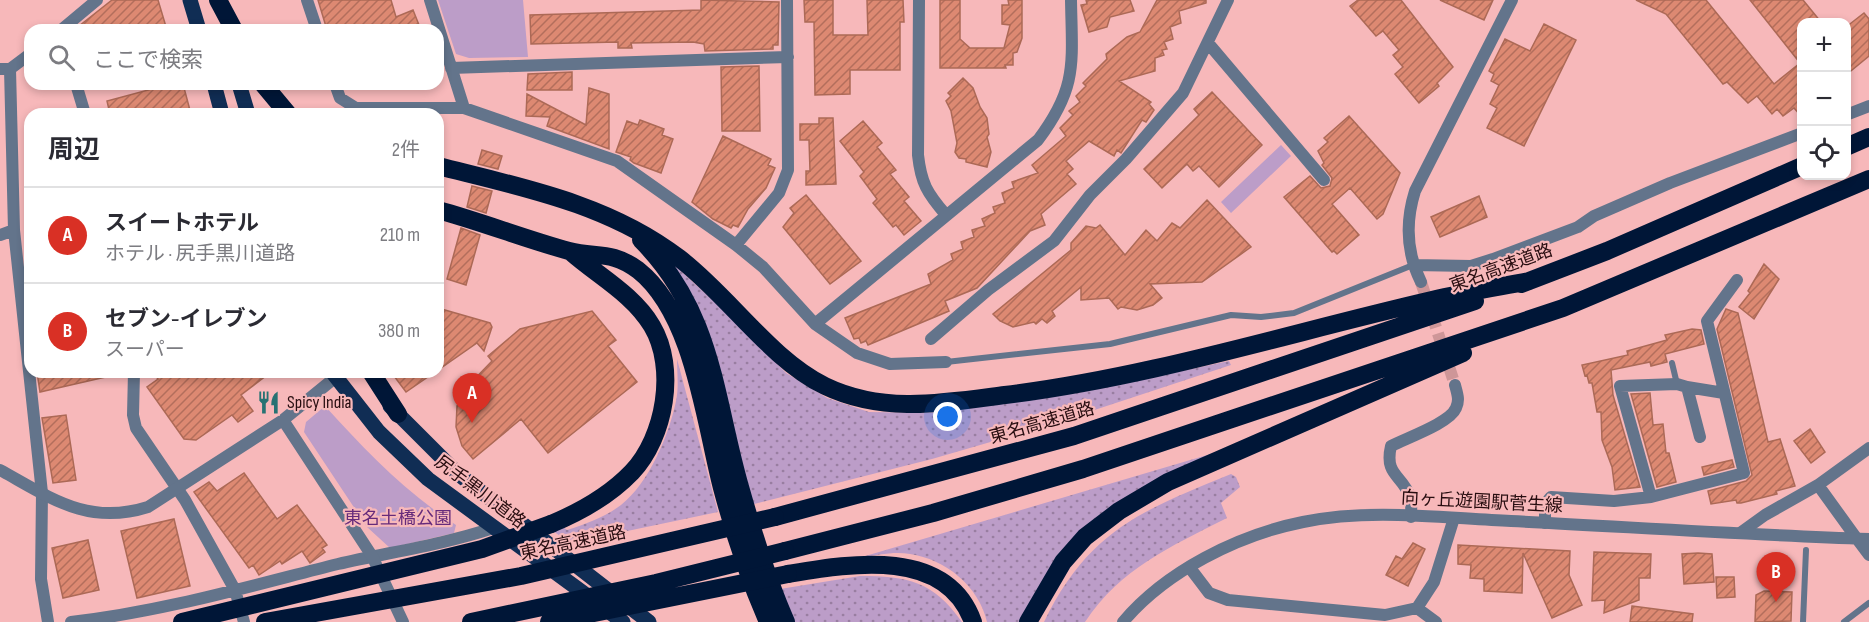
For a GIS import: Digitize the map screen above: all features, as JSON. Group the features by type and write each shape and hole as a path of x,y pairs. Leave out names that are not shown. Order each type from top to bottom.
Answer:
{"highway":[{"path":"216,0 230,24"},
{"path":"268,90 283,108"},
{"path":"1851,145 1869,137"},
{"path":"444,168 590,207 655,241 687,264 804,375 845,395 873,403 896,405 967,400 1111,379 1194,361 1433,300 1530,281"},
{"name":"東名高速道路","path":"265,622 521,576 775,517 1074,436 1530,281 1607,251 1797,168"},
{"path":"1028,622 1063,562 1085,537 1119,511 1168,482 1342,408 1563,308 1869,179"},
{"path":"444,212 571,252 600,253 620,260 638,270 653,286 669,310 684,341 723,492 768,622"},
{"path":"620,222 654,253 671,274 696,318 712,367 740,486 775,598 786,622"},
{"path":"182,622 482,549 578,513 633,471 648,449 658,426 665,394 661,348 652,326 636,304 571,252"},
{"path":"471,622 656,583 785,551 933,513 1083,470 1563,308"},
{"path":"375,378 398,414"},
{"path":"549,622 788,574 837,566 873,564 920,571 938,580 956,595 973,622"}],"main road":[{"path":"190,0 197,24"},
{"path":"216,0 222,24"},
{"path":"216,90 220,108"},
{"path":"241,90 246,108"},
{"name":"尻手黒川道路","path":"339,378 386,438 428,479 623,622"},
{"name":"尻手黒川道路","path":"366,378 398,414 457,473 649,622"}],"street":[{"path":"68,24 97,0"},
{"path":"307,0 315,24"},
{"path":"430,0 437,24"},
{"path":"736,245 785,182 788,170 787,0"},
{"path":"919,0 918,154 926,191 946,215"},
{"path":"815,324 1038,140 1059,111 1069,85 1071,0"},
{"path":"931,339 988,290 1054,241 1090,195 1126,159 1183,93 1228,0"},
{"path":"1421,282 1413,265 1407,233 1408,214 1415,191 1512,0"},
{"path":"1208,43 1324,180"},
{"path":"444,45 464,108"},
{"path":"451,68 788,57"},
{"path":"24,58 5,69 14,230 24,324"},
{"path":"78,90 83,108"},
{"path":"337,90 340,98 356,108 464,108 616,161 736,245 763,267 815,324 857,353 890,364 946,362"},
{"path":"1851,113 1869,106"},
{"path":"1413,265 1471,266 1492,259 1578,227 1594,216 1670,183 1797,135"},
{"path":"0,235 14,230"},
{"path":"1545,523 1545,504 1551,497 1614,501 1651,497 1744,473 1707,321 1737,280"},
{"path":"30,378 42,493 40,579 48,622"},
{"path":"134,378 133,415 136,428 178,488 235,590 244,622"},
{"path":"0,470 84,512 111,515 148,507 283,420 331,378"},
{"path":"1411,517 1410,497 1391,471 1388,459 1391,446 1440,423 1456,410 1459,398 1455,385"},
{"path":"1651,497 1620,386 1682,386 1724,393"},
{"path":"1682,386 1700,437"},
{"path":"283,420 372,556 403,622"},
{"path":"1740,533 1765,514 1818,485 1869,448"},
{"path":"1818,485 1863,539 1869,555"},
{"name":"向ヶ丘遊園駅菅生線","path":"1126,621 1161,586 1190,568 1253,537 1302,522 1340,516 1454,518 1863,539"},
{"path":"1190,568 1209,593 1228,600 1384,618 1417,608 1434,582 1454,518"},
{"path":"71,622 117,616 235,590 372,556 448,542 493,528"},
{"path":"1417,608 1436,622"}],"lane":[{"path":"946,362 1110,344 1231,315 1261,316 1294,313 1413,265"},
{"path":"1672,363 1682,386"},
{"path":"1803,622 1806,549"},
{"path":"1844,622 1869,603"}],"green space":[{"path":"438,0 523,0 528,57 469,58 456,54"},
{"path":"1281,145 1291,156 1231,213 1221,202"},
{"path":"671,262 732,318 786,373 827,398 869,412 933,413 1083,392 1229,361 1231,365 1049,425 932,459 750,505"},
{"path":"677,359 718,512 570,543 553,531 563,527 567,530 602,517 615,509 631,496 649,471 663,443 673,414 677,391"},
{"name":"東名土橋公園","path":"325,406 403,484 456,525 454,533 390,548 367,527 304,432 306,422"},
{"path":"1214,453 1096,522 1023,622 987,622 977,597 968,586 959,576 936,562 904,553 862,557"},
{"path":"1231,474 1236,477 1240,487 1221,503 1227,518 1167,549 1131,573 1114,587 1085,622 1044,622 1061,591 1099,544 1144,513"},
{"path":"860,576 892,577 930,589 951,608 962,622 795,622 780,589"}],"building":[{"path":"112,0 158,0 165,24 82,24"},
{"path":"318,0 391,0 396,17 413,10 419,24 325,24"},
{"path":"701,0 779,2 778,45 773,45 773,49 705,51 704,44 693,42 631,43 632,48 618,48 618,42 531,44 530,15 701,10"},
{"path":"804,0 833,0 833,35 868,35 867,0 903,0 904,22 900,22 900,70 850,70 850,94 815,95 814,22 805,22"},
{"path":"940,0 960,0 960,39 970,48 1004,48 1010,25 1002,24 1002,5 1009,5 1008,0 1022,0 1022,38 1017,52 1013,53 1013,65 1005,65 1006,68 940,68"},
{"path":"1086,0 1130,0 1134,11 1110,17 1107,27 1089,32 1081,5 1087,4"},
{"path":"1157,0 1206,0 1206,3 1179,11 1181,23 1170,27 1173,39 1164,42 1167,49 1162,50 1164,55 1155,58 1155,71 1119,81 1151,102 1149,104 1154,110 1146,122 1142,120 1121,153 1117,150 1114,156 1089,141 1066,161 1073,169 1067,174 1076,184 1041,214 1045,225 1030,231 977,288 945,301 949,311 868,345 866,341 861,343 859,338 854,339 845,318 931,284 928,274 953,260 951,254 963,249 961,242 974,237 972,230 985,226 982,219 995,213 993,207 1005,203 1002,193 1014,188 1012,182 1038,173 1032,165 1066,136 1060,128 1073,115 1069,111 1080,102 1076,96 1086,86 1083,83 1107,59 1106,54 1127,37 1140,32"},
{"path":"1358,0 1401,0 1453,67 1437,83 1439,86 1419,103 1395,74 1403,67 1393,55 1399,50 1383,31 1376,36 1350,6"},
{"path":"1440,0 1493,0 1484,20"},
{"path":"1636,0 1706,0 1774,84 1797,65 1797,111 1794,108 1783,116 1777,109 1772,114 1757,96 1748,103 1727,82 1723,84 1666,14"},
{"path":"1750,0 1803,0 1818,18 1797,18 1797,59"},
{"path":"1864,13 1869,19 1869,56 1851,71 1851,23"},
{"path":"1544,24 1576,40 1524,146 1487,128 1497,108 1490,104 1499,85 1491,81 1494,74 1489,71 1505,39 1530,51"},
{"path":"759,66 760,131 722,131 721,67"},
{"path":"572,72 572,90 527,90 528,74"},
{"path":"963,78 973,88 987,118 989,134 987,137 991,152 987,167 966,162 966,159 959,158 955,152 957,143 951,111 946,101 951,96 948,93"},
{"path":"589,88 609,94 609,149 547,126 550,117 526,116 527,94 586,125"},
{"path":"148,90 185,90 189,108 109,108 107,101"},
{"path":"1212,92 1262,145 1219,187 1199,166 1193,171 1187,164 1162,188 1144,169 1199,115 1194,109"},
{"path":"1349,116 1400,173 1383,214 1377,219 1350,188 1332,204 1359,235 1337,254 1332,252 1284,197 1310,176 1321,188 1330,186 1332,178 1322,165 1324,163 1318,151 1328,142 1324,138"},
{"path":"819,118 833,118 836,184 806,185 806,171 810,171 809,140 800,140 800,124 819,124"},
{"path":"640,120 664,129 662,135 673,139 661,173 634,163 630,160 631,157 616,152 627,121 638,125"},
{"path":"863,121 882,143 877,147 896,170 890,174 909,197 904,201 921,221 904,235 896,225 893,227 873,203 877,199 860,176 864,172 840,141"},
{"path":"723,136 771,159 768,165 775,168 766,188 748,209 738,227 733,225 731,228 713,219 692,202"},
{"path":"482,150 502,156 498,169 478,164"},
{"path":"472,186 492,191 486,213 467,207"},
{"path":"806,195 861,261 830,284 783,227 794,213 790,208"},
{"path":"1479,196 1487,217 1440,237 1431,217"},
{"path":"1207,200 1251,247 1202,282 1150,284 1162,298 1153,305 1137,310 1121,307 1118,309 1109,298 1081,300 1081,287 1052,311 1055,316 1047,323 1042,319 1036,324 1034,322 1013,327 1000,321 993,314 1071,250 1071,243 1086,226 1096,228 1100,225 1125,255 1146,230 1157,241 1172,223 1180,228"},
{"path":"461,228 480,235 466,285 447,279"},
{"path":"1764,264 1779,279 1754,319 1739,307 1750,293 1748,291"},
{"path":"1726,309 1738,313 1768,442 1780,439 1795,486 1776,491 1777,494 1741,503 1737,503 1736,500 1711,504 1708,491 1746,481 1752,475 1717,329"},
{"path":"444,310 490,323 492,327 484,351 477,343 444,366"},
{"path":"592,311 616,340 608,346 637,382 548,453 521,419 473,459 462,446 456,427 457,406 465,389 492,361 488,356 520,329"},
{"path":"1692,329 1701,330 1704,344 1665,354 1667,362 1651,366 1650,362 1611,370 1613,395 1640,487 1615,490 1612,467 1602,440 1601,412 1597,412 1592,383 1589,383 1587,375 1585,376 1582,365 1628,355 1627,351 1667,340 1665,335"},
{"path":"38,378 102,378 40,392"},
{"path":"263,378 241,395 253,411 238,422 232,415 196,440 184,439 147,387 158,379"},
{"path":"396,378 426,378 406,392"},
{"path":"1650,393 1653,425 1663,424 1666,453 1669,453 1676,482 1657,487 1631,394"},
{"path":"66,415 76,480 53,483 42,418"},
{"path":"1810,429 1825,452 1811,463 1794,441"},
{"path":"1732,460 1734,467 1704,475 1702,467"},
{"path":"244,473 277,519 297,505 327,545 322,548 325,552 310,563 302,551 282,564 280,561 259,575 253,565 249,568 194,492 209,482 217,491"},
{"path":"174,519 190,586 137,598 121,531"},
{"path":"88,540 99,590 63,598 52,548"},
{"path":"1413,543 1425,549 1408,586 1386,575 1396,556 1402,559"},
{"path":"1458,545 1570,551 1569,575 1582,605 1552,618 1523,553 1522,593 1484,591 1484,579 1470,578 1471,565 1458,564"},
{"path":"1594,552 1651,554 1650,578 1639,578 1639,600 1604,613 1605,600 1592,601"},
{"path":"1682,554 1712,554 1714,582 1684,584"},
{"path":"1716,577 1734,577 1735,597 1717,598"},
{"path":"1764,591 1792,592 1791,621 1755,622 1756,595"},
{"path":"1632,606 1693,614 1692,622 1630,622"}],"tunnel":[{"path":"1421,282 1455,385"}],"place":[{"name":"Spicy India","path":"269,402"},
{"name":"スイートホテル","path":"472,423"},
{"name":"セブン-イレブン","path":"1776,602"}]}
